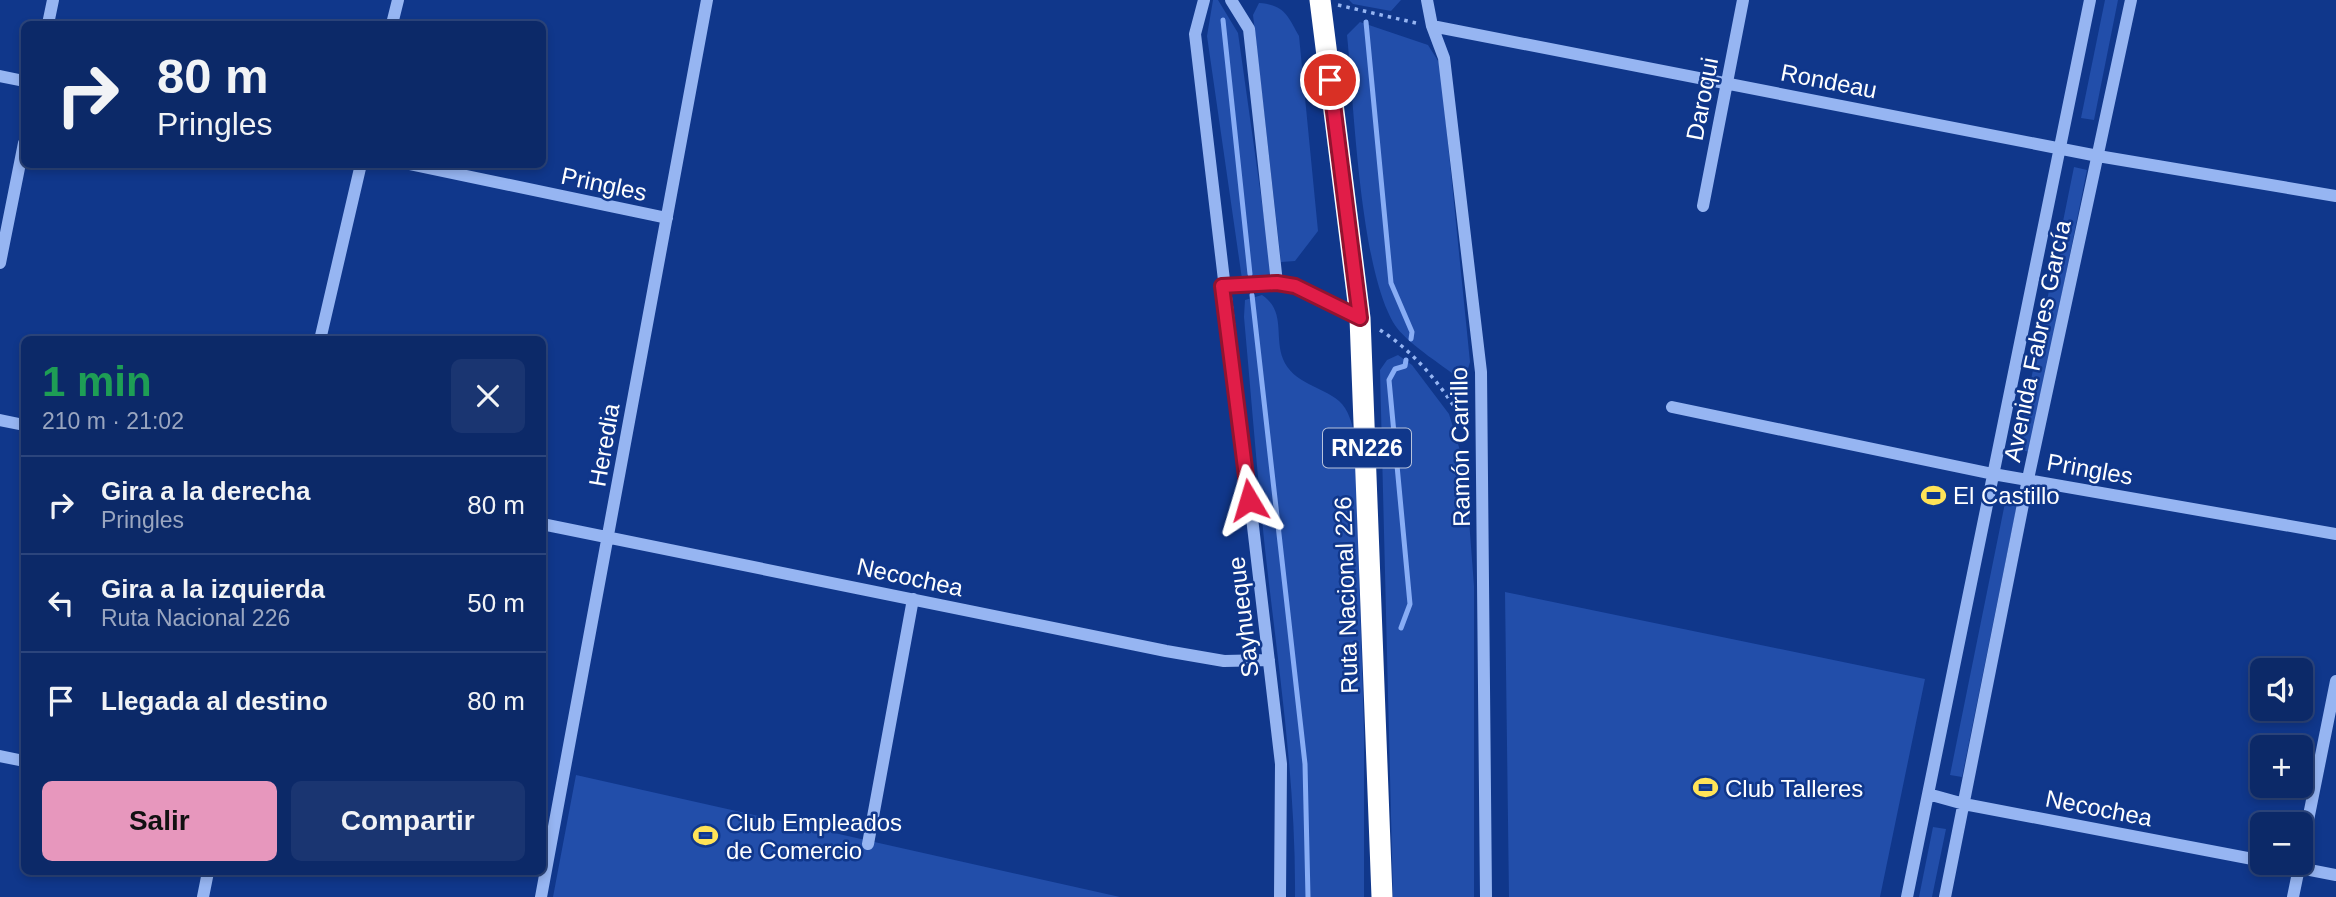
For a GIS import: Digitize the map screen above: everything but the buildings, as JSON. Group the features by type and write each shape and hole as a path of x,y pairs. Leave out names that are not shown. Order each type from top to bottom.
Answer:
{"highway":[{"name":"Ruta Nacional 226","path":"1318,0 1360,318 1382,897"}],"street":[{"path":"49,21 53,0"},
{"path":"393,21 398,0"},
{"name":"Heredia","path":"546,862 609,535 706,0"},
{"name":"Sayhueque","path":"1204,0 1195,34 1222,286 1281,764 1280,897"},
{"path":"1231,0 1249,29 1277,283"},
{"name":"Ramón Carrillo","path":"1427,0 1432,26 1444,58 1481,372 1486,897"},
{"name":"Daroqui","path":"1703,206 1743,0"},
{"name":"Avenida Fabres García","path":"1907,897 2091,0"},
{"name":"Avenida Fabres García","path":"1945,897 2028,479 2131,0"},
{"name":"Rondeau","path":"1432,26 2098,156 2336,196"},
{"path":"0,76 21,80"},
{"path":"0,264 21,158"},
{"path":"321,336 360,168"},
{"name":"Pringles","path":"428,168 667,219"},
{"path":"1222,286 1277,283 1295,286 1360,318"},
{"name":"Pringles","path":"1672,407 1993,474 2336,534"},
{"path":"0,420 21,424"},
{"name":"Necochea","path":"546,525 609,535 1166,651 1224,661 1269,660"},
{"path":"868,844 913,599"},
{"path":"2310,812 2336,681"},
{"path":"0,756 21,760"},
{"name":"Necochea","path":"1928,794 1964,804 2250,859"},
{"path":"2313,867 2336,875"},
{"path":"203,897 207,875"},
{"name":"Heredia","path":"541,897 544,875"},
{"path":"2293,897 2297,875"}],"path":[{"path":"1318,0 1432,26"},
{"path":"1360,318 1391,337 1424,368 1455,408 1466,428"}],"shaded area":[{"path":"1213,0 1218,0 1238,33 1272,274 1242,279 1207,36"},
{"path":"1349,0 1401,0 1391,11 1353,4"},
{"path":"2105,0 2118,0 2094,120 2081,118"},
{"path":"1259,3 1274,6 1284,12 1299,36 1318,231 1295,261 1281,262 1253,15"},
{"path":"1360,22 1428,45 1440,64 1470,362 1464,382 1419,349 1397,328 1385,304 1375,270 1361,188 1347,35"},
{"path":"2074,167 2087,170 2030,452 2017,449"},
{"path":"1262,295 1269,301 1277,316 1280,350 1288,367 1301,379 1339,401 1348,413 1355,436 1364,732 1364,897 1295,897 1293,810 1244,317 1245,300"},
{"path":"1398,355 1412,365 1449,414 1465,467 1474,586 1474,897 1393,897 1380,370 1387,360"},
{"path":"2007,493 2019,495 1962,777 1950,775"},
{"name":"Club Talleres","path":"1505,592 1925,679 1880,897 1509,897"},
{"name":"Club Empleados de Comercio","path":"576,775 1120,897 553,897"},
{"path":"1933,827 1946,829 1932,897 1919,897"}],"waterway":[{"path":"1223,20 1250,274"},
{"path":"1366,22 1391,283 1412,332 1411,339"},
{"path":"1252,295 1305,764 1308,897"},
{"path":"1401,628 1410,604 1389,380 1395,369 1405,366 1406,360"}],"place":[{"name":"El Castillo","path":"1933,495"},
{"name":"Club Talleres","path":"1705,788"},
{"name":"Club Empleados de Comercio","path":"706,836"}],"route":[{"path":"1249,500 1222,286 1277,283 1295,286 1360,318 1330,80"}]}
